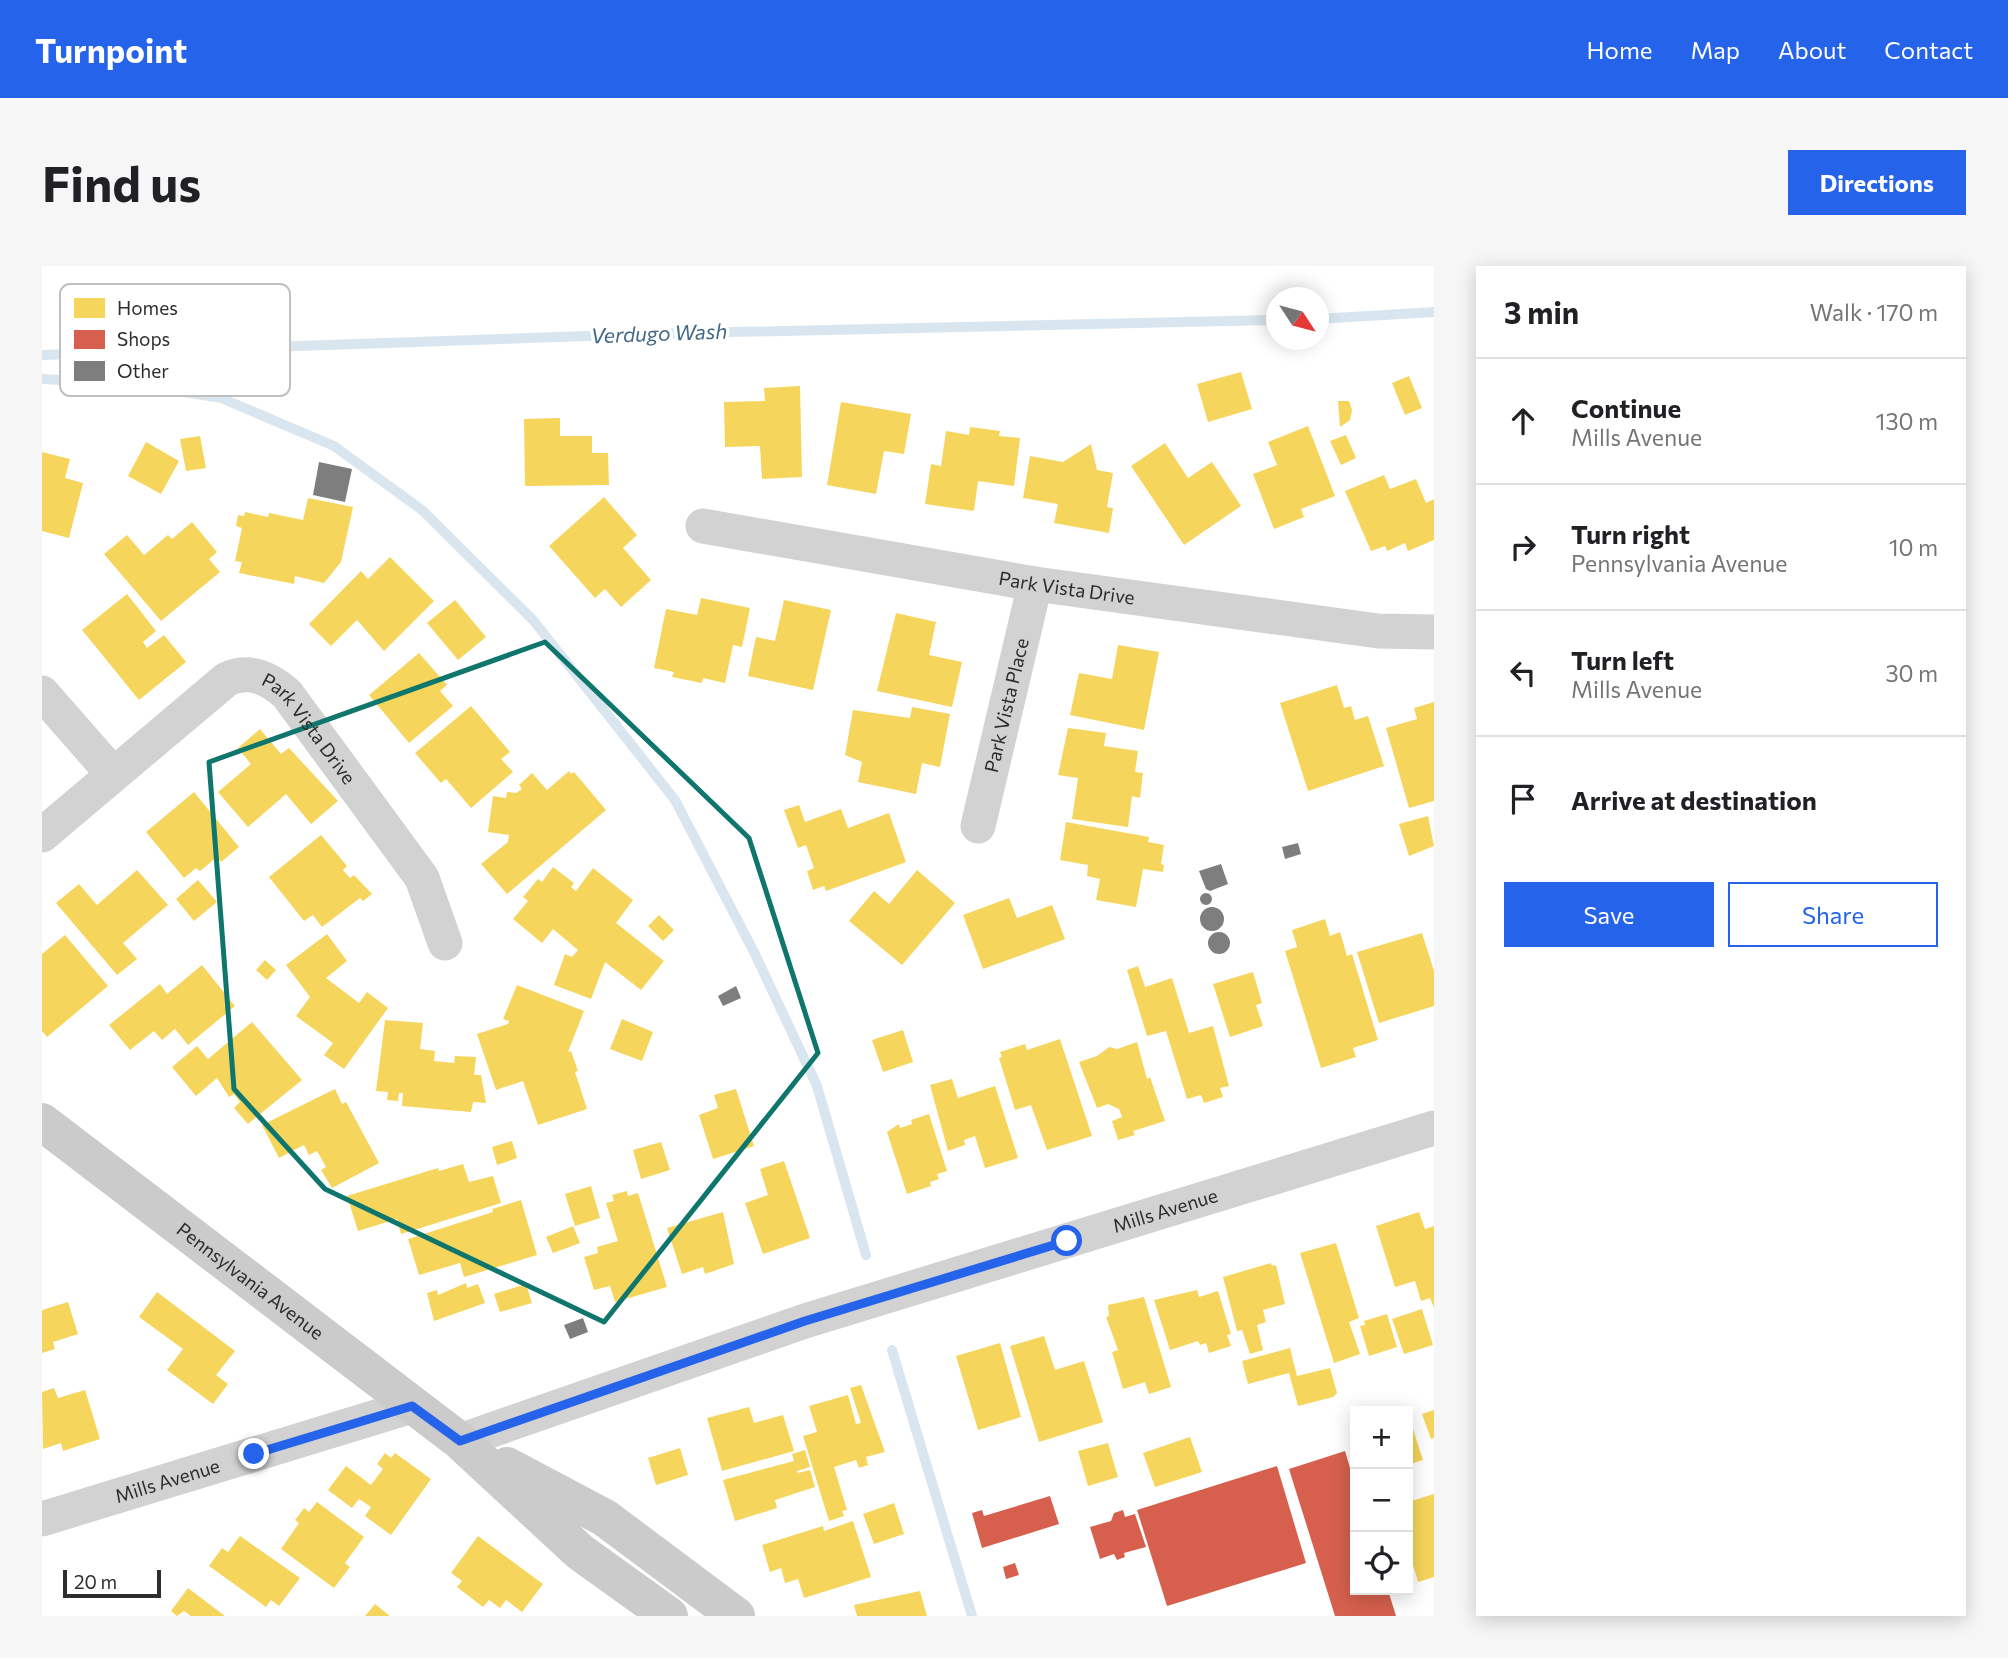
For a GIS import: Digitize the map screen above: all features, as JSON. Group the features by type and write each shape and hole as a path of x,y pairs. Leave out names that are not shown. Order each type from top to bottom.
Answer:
{"main road":[{"name":"Pennsylvania Avenue","path":"42,1122 460,1441 580,1552 669,1616"},
{"name":"Pennsylvania Avenue","path":"460,1441 605,1518 736,1616"}],"street":[{"name":"Park Vista Drive","path":"703,526 1035,584 1378,632 1434,632"},
{"name":"Park Vista Place","path":"978,826 1035,584"},
{"name":"Park Vista Drive","path":"42,835 227,679 241,673 260,676 287,694 422,878 444,943"},
{"path":"42,692 113,774"},
{"name":"Mills Avenue","path":"460,1441 805,1321 1434,1128"},
{"name":"Mills Avenue","path":"42,1519 412,1406"}],"highlighted area":[{"path":"545,642 749,838 818,1053 604,1322 325,1189 234,1089 209,762"}],"building: Homes":[{"path":"1241,372 1252,409 1208,422 1197,384"},
{"path":"1409,376 1422,408 1405,415 1392,383"},
{"path":"800,386 802,477 762,479 760,446 725,447 724,402 765,401 764,388"},
{"path":"1338,401 1349,401 1352,410 1350,420 1340,427"},
{"path":"841,402 911,414 904,454 884,451 876,494 827,485"},
{"path":"560,418 560,436 592,436 592,453 608,453 609,485 525,486 524,419"},
{"path":"1308,426 1335,496 1301,509 1304,517 1274,529 1253,474 1277,465 1268,442"},
{"path":"970,427 1000,431 999,436 1020,438 1014,486 978,481 974,511 925,504 931,464 941,466 946,431 969,435"},
{"path":"1346,435 1356,458 1341,465 1330,441"},
{"path":"200,436 206,468 186,471 180,439"},
{"path":"146,442 179,461 161,494 128,476"},
{"path":"1165,443 1188,478 1212,462 1241,506 1184,545 1131,466"},
{"path":"1091,444 1097,470 1113,473 1107,507 1113,508 1109,533 1054,523 1058,504 1023,498 1030,456 1063,462"},
{"path":"42,452 70,459 65,478 83,483 69,538 42,531"},
{"path":"1384,475 1390,489 1416,479 1426,503 1434,499 1434,540 1408,551 1405,543 1387,551 1385,546 1371,551 1345,491"},
{"path":"604,497 637,535 623,548 651,580 621,607 605,589 595,598 549,546"},
{"path":"308,498 353,507 341,562 324,583 295,576 294,584 239,573 242,562 235,561 242,528 236,526 238,515 244,516 245,512 268,517 269,513 303,520"},
{"path":"192,522 217,552 209,559 220,572 161,621 104,554 127,535 144,555 168,535 172,539"},
{"path":"390,557 434,601 384,651 357,620 331,646 309,624 361,571 368,579"},
{"path":"127,594 156,631 143,642 147,648 164,635 186,662 139,700 82,630"},
{"path":"701,598 750,608 742,647 733,645 725,683 703,678 702,683 672,677 674,672 654,668 666,609 697,615"},
{"path":"455,600 486,637 458,660 427,623"},
{"path":"784,600 831,610 813,690 748,676 756,637 775,641"},
{"path":"896,613 936,622 929,655 962,662 952,707 877,691"},
{"path":"1118,645 1159,652 1144,730 1070,715 1079,673 1112,679"},
{"path":"419,653 447,685 440,691 453,706 409,743 369,695"},
{"path":"1337,685 1344,708 1351,706 1355,720 1368,716 1384,766 1308,791 1280,703"},
{"path":"1434,702 1434,801 1409,808 1386,728 1417,719 1414,708"},
{"path":"471,706 510,752 501,759 513,772 471,808 446,779 441,783 415,753"},
{"path":"912,707 950,714 940,767 922,763 916,794 858,782 862,762 845,755 853,710 910,718"},
{"path":"1068,728 1106,733 1104,746 1138,751 1135,772 1143,773 1140,798 1132,796 1128,827 1072,819 1078,778 1058,775"},
{"path":"260,729 281,754 289,748 338,801 311,824 286,794 248,827 218,792 251,764 238,748"},
{"path":"569,771 571,774 574,772 606,810 507,894 481,864 508,842 509,835 488,832 493,796 506,798 507,792 516,793 522,789 519,785 532,773 547,790"},
{"path":"194,792 239,847 221,862 217,857 200,871 196,868 184,878 146,832"},
{"path":"799,805 805,822 841,809 848,828 889,813 906,862 826,891 824,886 813,890 807,871 814,868 806,845 798,848 784,810"},
{"path":"1428,816 1434,846 1409,856 1399,824"},
{"path":"1066,822 1149,837 1148,842 1164,845 1161,864 1164,865 1163,872 1143,869 1136,907 1096,900 1100,879 1087,876 1088,865 1060,860"},
{"path":"321,835 347,866 343,870 350,878 354,875 372,894 363,901 360,898 322,927 313,915 304,921 269,877"},
{"path":"553,867 574,883 571,887 576,891 593,868 633,900 616,923 664,961 641,990 605,962 591,999 554,985 565,954 572,957 578,950 553,929 542,943 513,919 528,901 523,897 538,879 542,882"},
{"path":"137,870 168,905 123,943 137,959 117,975 56,903 79,884 97,905"},
{"path":"917,870 955,903 902,965 849,921 874,891 889,904"},
{"path":"198,880 217,902 194,921 176,899"},
{"path":"1009,898 1017,918 1052,905 1065,939 983,969 963,915"},
{"path":"659,915 674,930 663,941 648,926"},
{"path":"1325,919 1330,936 1340,932 1347,956 1352,954 1378,1040 1353,1048 1356,1057 1321,1068 1285,951 1297,947 1292,930"},
{"path":"1422,933 1434,971 1434,1006 1379,1023 1357,952"},
{"path":"327,934 347,961 326,978 359,1003 367,992 388,1008 344,1069 324,1055 333,1043 296,1016 310,997 286,965"},
{"path":"65,935 108,986 47,1037 42,1031 42,954"},
{"path":"265,960 276,970 267,980 256,970"},
{"path":"202,965 235,1006 188,1045 175,1029 162,1040 154,1031 130,1050 109,1025 160,984 167,994"},
{"path":"1138,966 1145,987 1172,978 1189,1033 1213,1026 1229,1086 1220,1088 1223,1097 1204,1103 1201,1095 1187,1099 1166,1031 1147,1036 1127,970"},
{"path":"1253,972 1262,1003 1256,1005 1263,1026 1230,1037 1213,984"},
{"path":"517,985 584,1011 568,1052 571,1051 578,1071 575,1072 587,1109 538,1125 523,1081 496,1090 477,1034 508,1024 509,1021 503,1019"},
{"path":"622,1019 653,1032 642,1061 610,1049"},
{"path":"385,1020 423,1023 420,1049 435,1051 434,1061 454,1063 455,1056 476,1057 474,1075 481,1075 486,1103 473,1102 471,1112 402,1106 403,1093 399,1093 398,1101 387,1100 388,1092 376,1091"},
{"path":"252,1022 302,1080 248,1124 234,1108 240,1102 234,1094 229,1097 217,1078 196,1096 172,1067 197,1046 208,1059"},
{"path":"903,1030 913,1062 883,1072 872,1040"},
{"path":"1060,1039 1092,1136 1047,1150 1031,1105 1015,1110 999,1058 1002,1057 1000,1052 1025,1044 1027,1050"},
{"path":"1137,1042 1147,1079 1150,1077 1165,1121 1133,1131 1135,1135 1118,1140 1112,1121 1122,1117 1119,1109 1108,1104 1097,1108 1079,1062 1097,1056 1109,1047 1117,1049"},
{"path":"952,1079 958,1098 995,1086 1018,1158 985,1168 975,1136 964,1140 965,1145 948,1151 930,1085"},
{"path":"335,1089 342,1104 346,1102 379,1163 332,1188 321,1170 326,1167 317,1151 309,1155 304,1145 279,1158 262,1125"},
{"path":"736,1089 754,1146 713,1159 699,1115 718,1108 714,1095"},
{"path":"929,1114 947,1171 937,1174 939,1179 930,1182 931,1186 907,1194 887,1132 899,1124 900,1128 912,1124 911,1120"},
{"path":"512,1141 517,1158 497,1165 492,1147"},
{"path":"661,1142 670,1170 641,1179 633,1150"},
{"path":"784,1161 810,1238 763,1254 745,1203 768,1195 760,1169"},
{"path":"463,1164 469,1182 493,1176 501,1203 401,1234 397,1219 358,1231 347,1196 438,1168 439,1171"},
{"path":"591,1186 600,1218 575,1226 565,1194"},
{"path":"627,1191 628,1196 638,1193 667,1287 615,1302 610,1286 594,1290 584,1257 598,1253 597,1247 618,1241 606,1203 614,1201 612,1195"},
{"path":"521,1200 537,1255 464,1277 460,1263 419,1275 408,1239 493,1212 492,1209"},
{"path":"723,1212 734,1264 705,1274 703,1267 682,1274 667,1228"},
{"path":"1419,1212 1425,1229 1434,1226 1434,1308 1430,1298 1421,1301 1415,1281 1395,1287 1376,1226"},
{"path":"573,1226 580,1243 553,1253 546,1237"},
{"path":"1336,1243 1359,1318 1349,1322 1360,1354 1334,1363 1300,1253"},
{"path":"1271,1263 1272,1266 1276,1265 1285,1304 1263,1310 1266,1322 1257,1325 1263,1350 1250,1354 1242,1330 1237,1331 1223,1277"},
{"path":"466,1283 467,1288 478,1284 485,1303 434,1321 427,1293 437,1290 438,1295"},
{"path":"526,1284 532,1303 500,1312 494,1294"},
{"path":"1197,1290 1199,1297 1218,1291 1231,1334 1227,1335 1231,1346 1209,1353 1206,1343 1200,1345 1198,1341 1170,1350 1154,1300"},
{"path":"157,1292 235,1351 216,1375 228,1384 213,1404 167,1370 183,1349 139,1317"},
{"path":"1144,1297 1171,1387 1149,1394 1145,1382 1123,1389 1112,1352 1118,1350 1106,1317 1109,1316 1108,1305"},
{"path":"68,1302 78,1334 53,1342 55,1349 42,1353 42,1310"},
{"path":"1422,1309 1433,1345 1404,1354 1392,1319"},
{"path":"1387,1314 1397,1347 1369,1356 1360,1326 1365,1325 1364,1321"},
{"path":"1044,1336 1055,1370 1084,1361 1103,1422 1039,1442 1010,1346"},
{"path":"1000,1343 1021,1417 978,1430 956,1356"},
{"path":"1290,1348 1297,1376 1330,1368 1337,1393 1333,1397 1298,1406 1289,1373 1248,1384 1242,1361"},
{"path":"861,1385 885,1452 866,1457 868,1465 859,1468 856,1460 834,1467 847,1510 842,1511 844,1516 829,1521 803,1436 817,1432 809,1406 848,1395 856,1424 861,1423 850,1388"},
{"path":"54,1388 58,1398 85,1390 100,1439 63,1451 61,1443 43,1449 42,1392"},
{"path":"749,1407 754,1423 783,1415 794,1451 722,1471 707,1418"},
{"path":"1434,1410 1434,1438 1431,1439 1422,1414"},
{"path":"1413,1429 1423,1460 1413,1463"},
{"path":"1190,1437 1202,1472 1155,1487 1143,1453"},
{"path":"1108,1443 1118,1477 1088,1486 1078,1451"},
{"path":"680,1448 688,1475 656,1485 648,1458"},
{"path":"805,1450 810,1467 797,1471 810,1470 815,1487 775,1500 777,1508 735,1521 723,1480 794,1461 792,1454"},
{"path":"385,1453 391,1458 395,1453 431,1479 391,1535 365,1516 371,1507 359,1499 352,1508 328,1490 346,1466 371,1485 383,1469 377,1464"},
{"path":"1434,1494 1434,1577 1418,1582 1413,1565 1413,1500"},
{"path":"317,1502 364,1537 345,1563 350,1567 334,1588 281,1549 299,1523 295,1520 304,1508 309,1512"},
{"path":"894,1503 904,1534 874,1544 863,1514"},
{"path":"853,1521 871,1577 804,1598 798,1579 785,1583 781,1568 770,1572 762,1545 823,1526 824,1531"},
{"path":"240,1536 300,1578 279,1606 271,1600 266,1607 209,1566 222,1548 228,1552"},
{"path":"478,1536 543,1584 522,1612 506,1600 500,1608 489,1600 483,1607 457,1587 462,1581 451,1573"},
{"path":"188,1588 225,1616 191,1616 184,1611 177,1616 171,1611"},
{"path":"920,1591 927,1616 857,1616 854,1605"},
{"path":"375,1604 390,1616 365,1616"}],"building: Shops":[{"path":"1345,1451 1350,1468 1350,1595 1390,1595 1396,1616 1335,1616 1289,1469"},
{"path":"1277,1466 1306,1563 1167,1606 1137,1510"},
{"path":"1050,1496 1059,1524 982,1548 972,1513 982,1510 984,1516"},
{"path":"1123,1510 1125,1517 1135,1514 1146,1547 1124,1553 1125,1557 1117,1560 1114,1554 1100,1559 1090,1527 1111,1521 1114,1513"},
{"path":"1015,1563 1019,1575 1006,1579 1003,1567"}],"building: Other":[{"path":"319,462 352,469 345,502 313,495"},
{"path":"1298,843 1301,854 1285,859 1282,847"},
{"path":"1221,864 1228,884 1210,891 1206,889 1199,871"},
{"path":"1206,893 1212,899 1206,905 1200,899"},
{"path":"1212,907 1220,911 1224,919 1220,927 1212,931 1204,927 1200,919 1204,911"},
{"path":"1215,932 1223,932 1230,939 1230,947 1223,954 1215,954 1208,947 1208,939"},
{"path":"736,986 741,998 723,1006 718,996"},
{"path":"583,1318 588,1332 570,1339 564,1325"}],"waterway":[{"name":"Verdugo Wash","path":"1329,318 1434,312"},
{"name":"Verdugo Wash","path":"290,346 644,334 1266,320"},
{"name":"Verdugo Wash","path":"42,355 60,354"},
{"path":"42,379 60,380"},
{"path":"209,396 221,398 334,446 422,510 533,620 675,800 755,954 817,1086 866,1255"},
{"path":"892,1350 972,1616"}],"route":[{"path":"254,1454 412,1406 460,1441 805,1321 1067,1241"}]}
